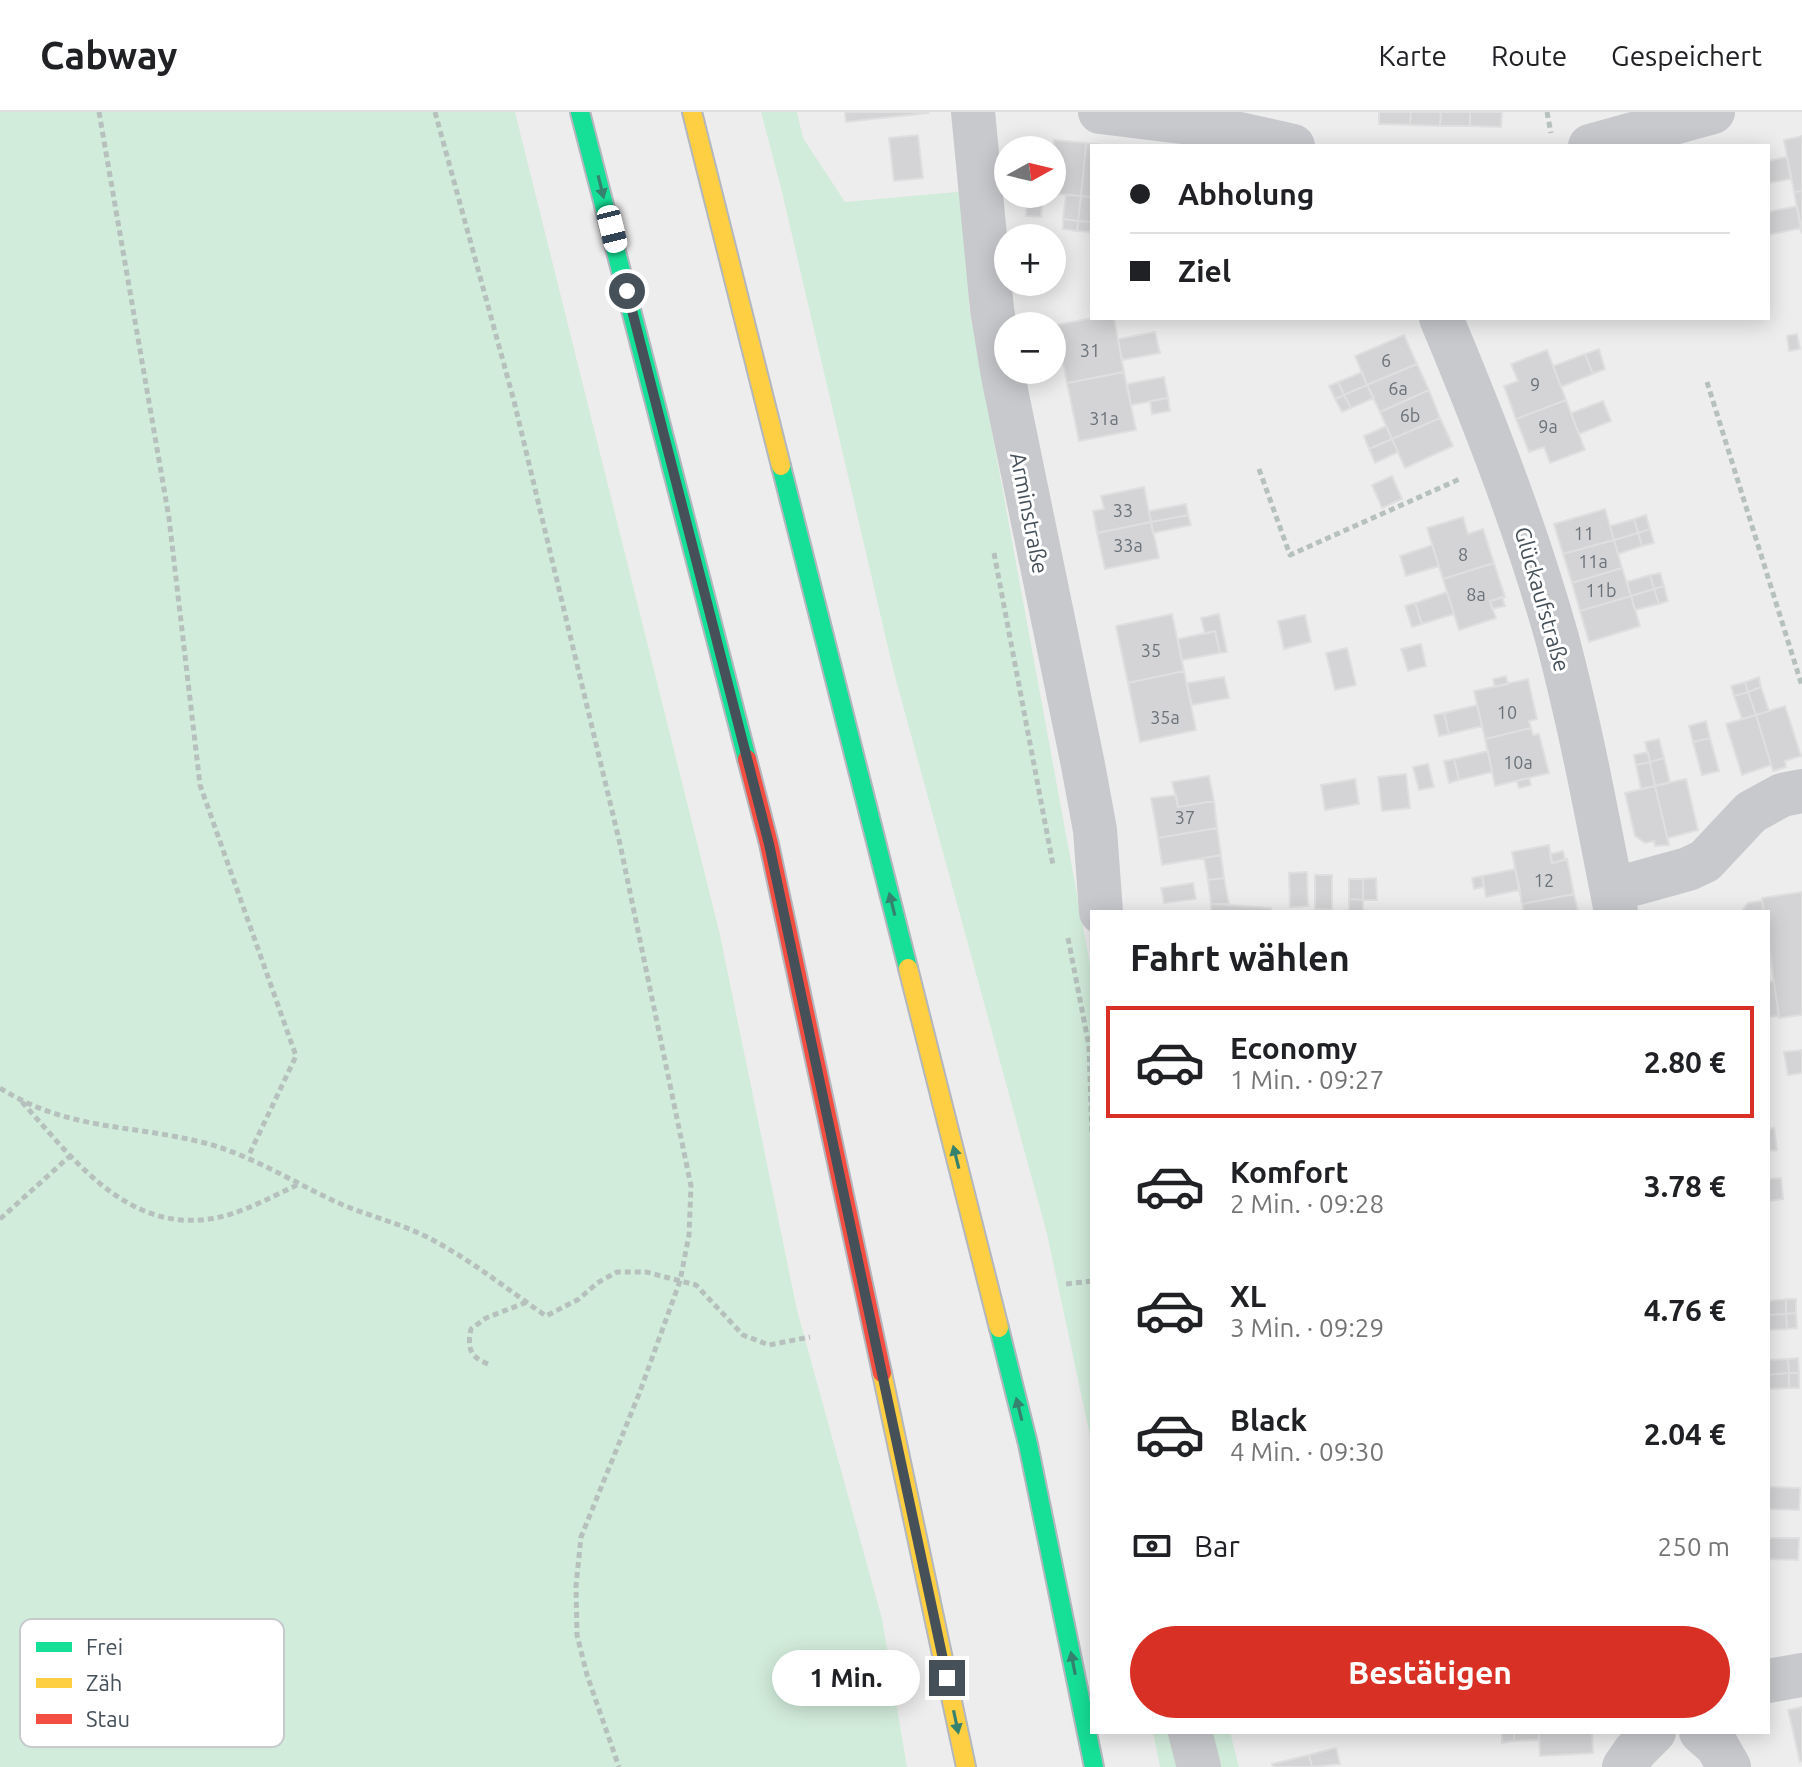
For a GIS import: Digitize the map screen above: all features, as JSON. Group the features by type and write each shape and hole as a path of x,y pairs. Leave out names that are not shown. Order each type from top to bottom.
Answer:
{"highway":[{"path":"580,112 769,844 966,1767"},
{"path":"692,112 1028,1444 1094,1767"}],"street":[{"name":"Arminstraße","path":"973,112 996,336 1095,830 1101,910"},
{"path":"1100,112 1190,123 1284,144"},
{"path":"1597,144 1713,112"},
{"name":"Glückaufstraße","path":"1442,320 1523,526 1557,640 1614,901 1705,861 1751,812 1782,795 1802,791"},
{"path":"1770,1681 1802,1675"},
{"path":"1191,1734 1199,1767"},
{"path":"1624,1767 1652,1734"},
{"path":"1703,1734 1717,1746 1729,1767"}],"path":[{"path":"99,112 169,518 200,785 296,1056 248,1157"},
{"path":"435,112 514,401 620,844 691,1186 689,1235 680,1281 639,1394 581,1537 576,1586 577,1635 587,1675 619,1767"},
{"path":"1707,382 1802,686"},
{"path":"1259,469 1290,555 1499,462"},
{"path":"0,1088 21,1101 63,1118 203,1143 248,1157 340,1204 427,1237 468,1260 546,1316 579,1299 597,1283 617,1272 646,1272 696,1285 743,1335 769,1345 810,1337"},
{"path":"21,1101 70,1156 114,1196 146,1212 176,1219 200,1220 246,1208 298,1184"},
{"path":"0,1219 70,1156"},
{"path":"1066,1284 1090,1281"},
{"path":"488,1364 471,1353 468,1342 471,1329 486,1318 527,1302"}],"green space":[{"path":"0,112 515,112 720,935 797,1310 882,1619 907,1767 0,1767"},
{"path":"761,112 797,112 803,138 845,202 967,191 969,307 1090,965 1090,1436 1047,1234 893,669"},
{"path":"1153,1734 1231,1734 1239,1767 1160,1767"}],"building":[{"path":"845,112 927,112 928,113 846,122"},
{"path":"1379,112 1411,112 1410,125 1379,124"},
{"path":"1411,112 1441,112 1440,126 1410,125"},
{"path":"1441,112 1470,112 1470,126 1440,126"},
{"path":"1470,112 1502,112 1501,127 1470,126"},
{"path":"918,135 923,178 894,181 889,138"},
{"path":"1802,136 1802,191 1794,192 1784,140"},
{"path":"1066,141 1086,143 1081,196 1066,194"},
{"path":"1086,143 1095,144 1090,144 1090,197 1081,196"},
{"path":"1787,157 1791,179 1770,183 1770,161"},
{"path":"1802,191 1802,234 1794,192"},
{"path":"1066,195 1081,196 1078,221 1063,219"},
{"path":"1081,196 1090,197 1090,222 1078,221"},
{"path":"1797,206 1801,228 1770,235 1770,212"},
{"path":"1026,208 1042,208 1041,217 1026,216"},
{"path":"1063,219 1078,221 1077,231 1066,229 1066,224 1063,224"},
{"path":"1078,221 1090,222 1090,232 1077,231"},
{"path":"1090,318 1114,320 1124,372 1067,383 1066,323"},
{"path":"1155,332 1160,353 1122,360 1118,339"},
{"path":"1797,334 1800,349 1789,351 1787,336"},
{"path":"1404,335 1417,364 1367,385 1355,356"},
{"path":"1599,349 1605,369 1593,374 1585,354"},
{"path":"1547,350 1566,400 1516,419 1504,386 1518,381 1511,364"},
{"path":"1585,354 1593,374 1561,387 1553,366"},
{"path":"1417,364 1429,390 1380,412 1367,385"},
{"path":"1124,372 1136,430 1079,441 1067,383"},
{"path":"1362,372 1367,385 1344,395 1338,382"},
{"path":"1164,377 1168,398 1131,405 1127,384"},
{"path":"1338,382 1344,395 1335,399 1329,386"},
{"path":"1367,385 1374,398 1351,408 1344,395"},
{"path":"1429,390 1440,418 1392,439 1380,412"},
{"path":"1344,395 1351,408 1342,412 1335,399"},
{"path":"1168,398 1170,411 1152,414 1150,401"},
{"path":"1566,400 1585,450 1550,463 1544,447 1529,452 1516,419"},
{"path":"1603,401 1611,421 1579,434 1571,413"},
{"path":"1440,418 1453,446 1405,468 1392,439"},
{"path":"1386,426 1392,439 1369,449 1364,436"},
{"path":"1392,439 1398,452 1375,463 1369,449"},
{"path":"1392,476 1402,499 1382,508 1372,485"},
{"path":"1144,487 1151,522 1097,533 1093,511 1104,509 1101,496"},
{"path":"1186,504 1188,515 1151,522 1149,511"},
{"path":"1605,509 1614,540 1563,554 1554,524"},
{"path":"1188,515 1191,525 1153,533 1151,522"},
{"path":"1646,515 1650,529 1638,533 1634,519"},
{"path":"1463,517 1468,534 1483,529 1494,563 1443,579 1427,528"},
{"path":"1634,519 1638,533 1614,540 1610,526"},
{"path":"1151,522 1159,558 1105,569 1097,533"},
{"path":"1650,529 1654,543 1642,546 1638,533"},
{"path":"1638,533 1642,546 1618,554 1614,540"},
{"path":"1614,540 1622,568 1572,583 1563,554"},
{"path":"1432,545 1439,566 1406,576 1400,556"},
{"path":"1494,563 1505,597 1490,601 1496,618 1459,630 1443,579"},
{"path":"1622,568 1631,596 1580,611 1572,583"},
{"path":"1660,573 1664,586 1654,589 1650,575"},
{"path":"1650,575 1654,589 1631,596 1627,582"},
{"path":"1664,586 1668,601 1659,604 1654,589"},
{"path":"1654,589 1659,604 1635,610 1631,596"},
{"path":"1447,592 1454,614 1422,624 1415,603"},
{"path":"1631,596 1640,626 1589,642 1580,611"},
{"path":"1502,597 1505,606 1492,609 1490,601"},
{"path":"1415,603 1422,624 1412,627 1405,606"},
{"path":"1172,614 1184,671 1128,683 1116,626"},
{"path":"1219,614 1227,652 1220,653 1215,631 1205,634 1201,618"},
{"path":"1305,615 1311,642 1284,649 1278,621"},
{"path":"1215,631 1220,653 1182,660 1178,639"},
{"path":"1421,644 1426,666 1408,671 1401,649"},
{"path":"1347,648 1356,685 1335,690 1326,653"},
{"path":"1184,671 1196,730 1140,742 1128,683"},
{"path":"1506,676 1508,684 1495,687 1493,679"},
{"path":"1224,677 1229,698 1192,705 1187,683"},
{"path":"1759,677 1761,687 1748,692 1745,682"},
{"path":"1528,679 1537,719 1529,721 1531,728 1485,739 1474,691"},
{"path":"1745,682 1748,692 1734,696 1731,686"},
{"path":"1761,687 1769,711 1756,715 1748,692"},
{"path":"1748,692 1756,715 1742,719 1734,696"},
{"path":"1477,705 1482,726 1449,734 1444,713"},
{"path":"1785,706 1801,756 1785,761 1786,767 1773,771 1756,715"},
{"path":"1444,713 1449,734 1439,736 1434,715"},
{"path":"1756,715 1773,771 1771,765 1742,775 1726,724"},
{"path":"1706,721 1710,738 1693,742 1689,726"},
{"path":"1531,728 1533,735 1539,734 1549,773 1495,786 1485,739"},
{"path":"1710,738 1719,771 1702,775 1693,742"},
{"path":"1659,739 1664,758 1650,762 1645,742"},
{"path":"1488,751 1492,772 1459,780 1454,759"},
{"path":"1648,752 1650,762 1636,765 1634,755"},
{"path":"1664,758 1670,782 1655,786 1650,762"},
{"path":"1454,759 1459,780 1449,783 1444,761"},
{"path":"1650,762 1655,786 1641,789 1636,765"},
{"path":"1428,764 1434,787 1419,790 1413,767"},
{"path":"1406,774 1410,808 1382,811 1378,777"},
{"path":"1209,776 1214,801 1178,807 1172,782"},
{"path":"1529,778 1531,785 1519,788 1517,781"},
{"path":"1355,779 1359,804 1325,810 1321,785"},
{"path":"1686,779 1698,830 1668,838 1669,845 1655,786"},
{"path":"1655,786 1669,845 1655,846 1654,841 1645,843 1635,836 1625,793"},
{"path":"1176,795 1178,807 1214,801 1217,828 1158,838 1151,798"},
{"path":"1217,828 1221,855 1162,865 1158,838"},
{"path":"1549,845 1552,863 1567,859 1574,894 1522,904 1512,852"},
{"path":"1563,851 1565,860 1552,863 1550,854"},
{"path":"1221,855 1224,878 1208,880 1204,858"},
{"path":"1515,869 1520,890 1486,897 1482,876"},
{"path":"1307,872 1308,906 1290,907 1289,873"},
{"path":"1315,875 1332,875 1332,910 1315,909"},
{"path":"1482,876 1484,887 1474,889 1472,878"},
{"path":"1224,878 1229,904 1211,904 1208,880"},
{"path":"1376,878 1377,900 1363,900 1363,879"},
{"path":"1349,879 1363,879 1363,900 1349,899"},
{"path":"1193,883 1196,899 1164,903 1161,888"},
{"path":"1802,892 1802,1015 1779,1018 1770,954 1770,910 1764,910 1762,898"},
{"path":"1574,894 1578,910 1524,910 1522,904"},
{"path":"1349,899 1363,900 1363,910 1349,910"},
{"path":"1762,901 1764,910 1743,910 1748,903"},
{"path":"1211,904 1271,908 1271,910 1211,910"},
{"path":"1774,981 1779,1016 1770,1017 1770,982"},
{"path":"1802,1050 1802,1073 1788,1075 1784,1052"},
{"path":"1774,1128 1777,1150 1770,1151 1770,1129"},
{"path":"1781,1178 1783,1199 1770,1201 1770,1179"},
{"path":"1786,1299 1796,1299 1796,1313 1786,1314"},
{"path":"1786,1299 1786,1314 1770,1315 1770,1301"},
{"path":"1796,1313 1797,1328 1787,1329 1786,1314"},
{"path":"1786,1314 1787,1329 1770,1330 1770,1315"},
{"path":"1798,1358 1799,1373 1789,1373 1788,1359"},
{"path":"1788,1359 1789,1373 1770,1375 1770,1360"},
{"path":"1789,1373 1799,1373 1799,1388 1789,1388"},
{"path":"1789,1373 1789,1388 1770,1389 1770,1375"},
{"path":"1770,1487 1800,1488 1799,1510 1770,1509"},
{"path":"1770,1538 1799,1538 1798,1560 1770,1559"},
{"path":"1802,1707 1802,1761 1800,1762 1788,1710"},
{"path":"1502,1734 1514,1734 1514,1741 1502,1743"},
{"path":"1514,1734 1539,1734 1539,1740 1514,1741"},
{"path":"1539,1734 1592,1734 1593,1753 1540,1756"},
{"path":"1336,1748 1340,1764 1312,1767 1309,1755"},
{"path":"1309,1755 1312,1767 1273,1767 1272,1764"}],"traffic: fast":[{"path":"580,112 747,759"},
{"path":"781,466 908,968"},
{"path":"999,1328 1028,1444 1094,1767"}],"traffic: slow":[{"path":"692,112 781,466"},
{"path":"908,968 999,1328"},
{"path":"882,1373 966,1767"}],"traffic: jam":[{"path":"747,759 769,844 882,1373"}],"route":[{"path":"627,291 769,844 947,1678"}]}
